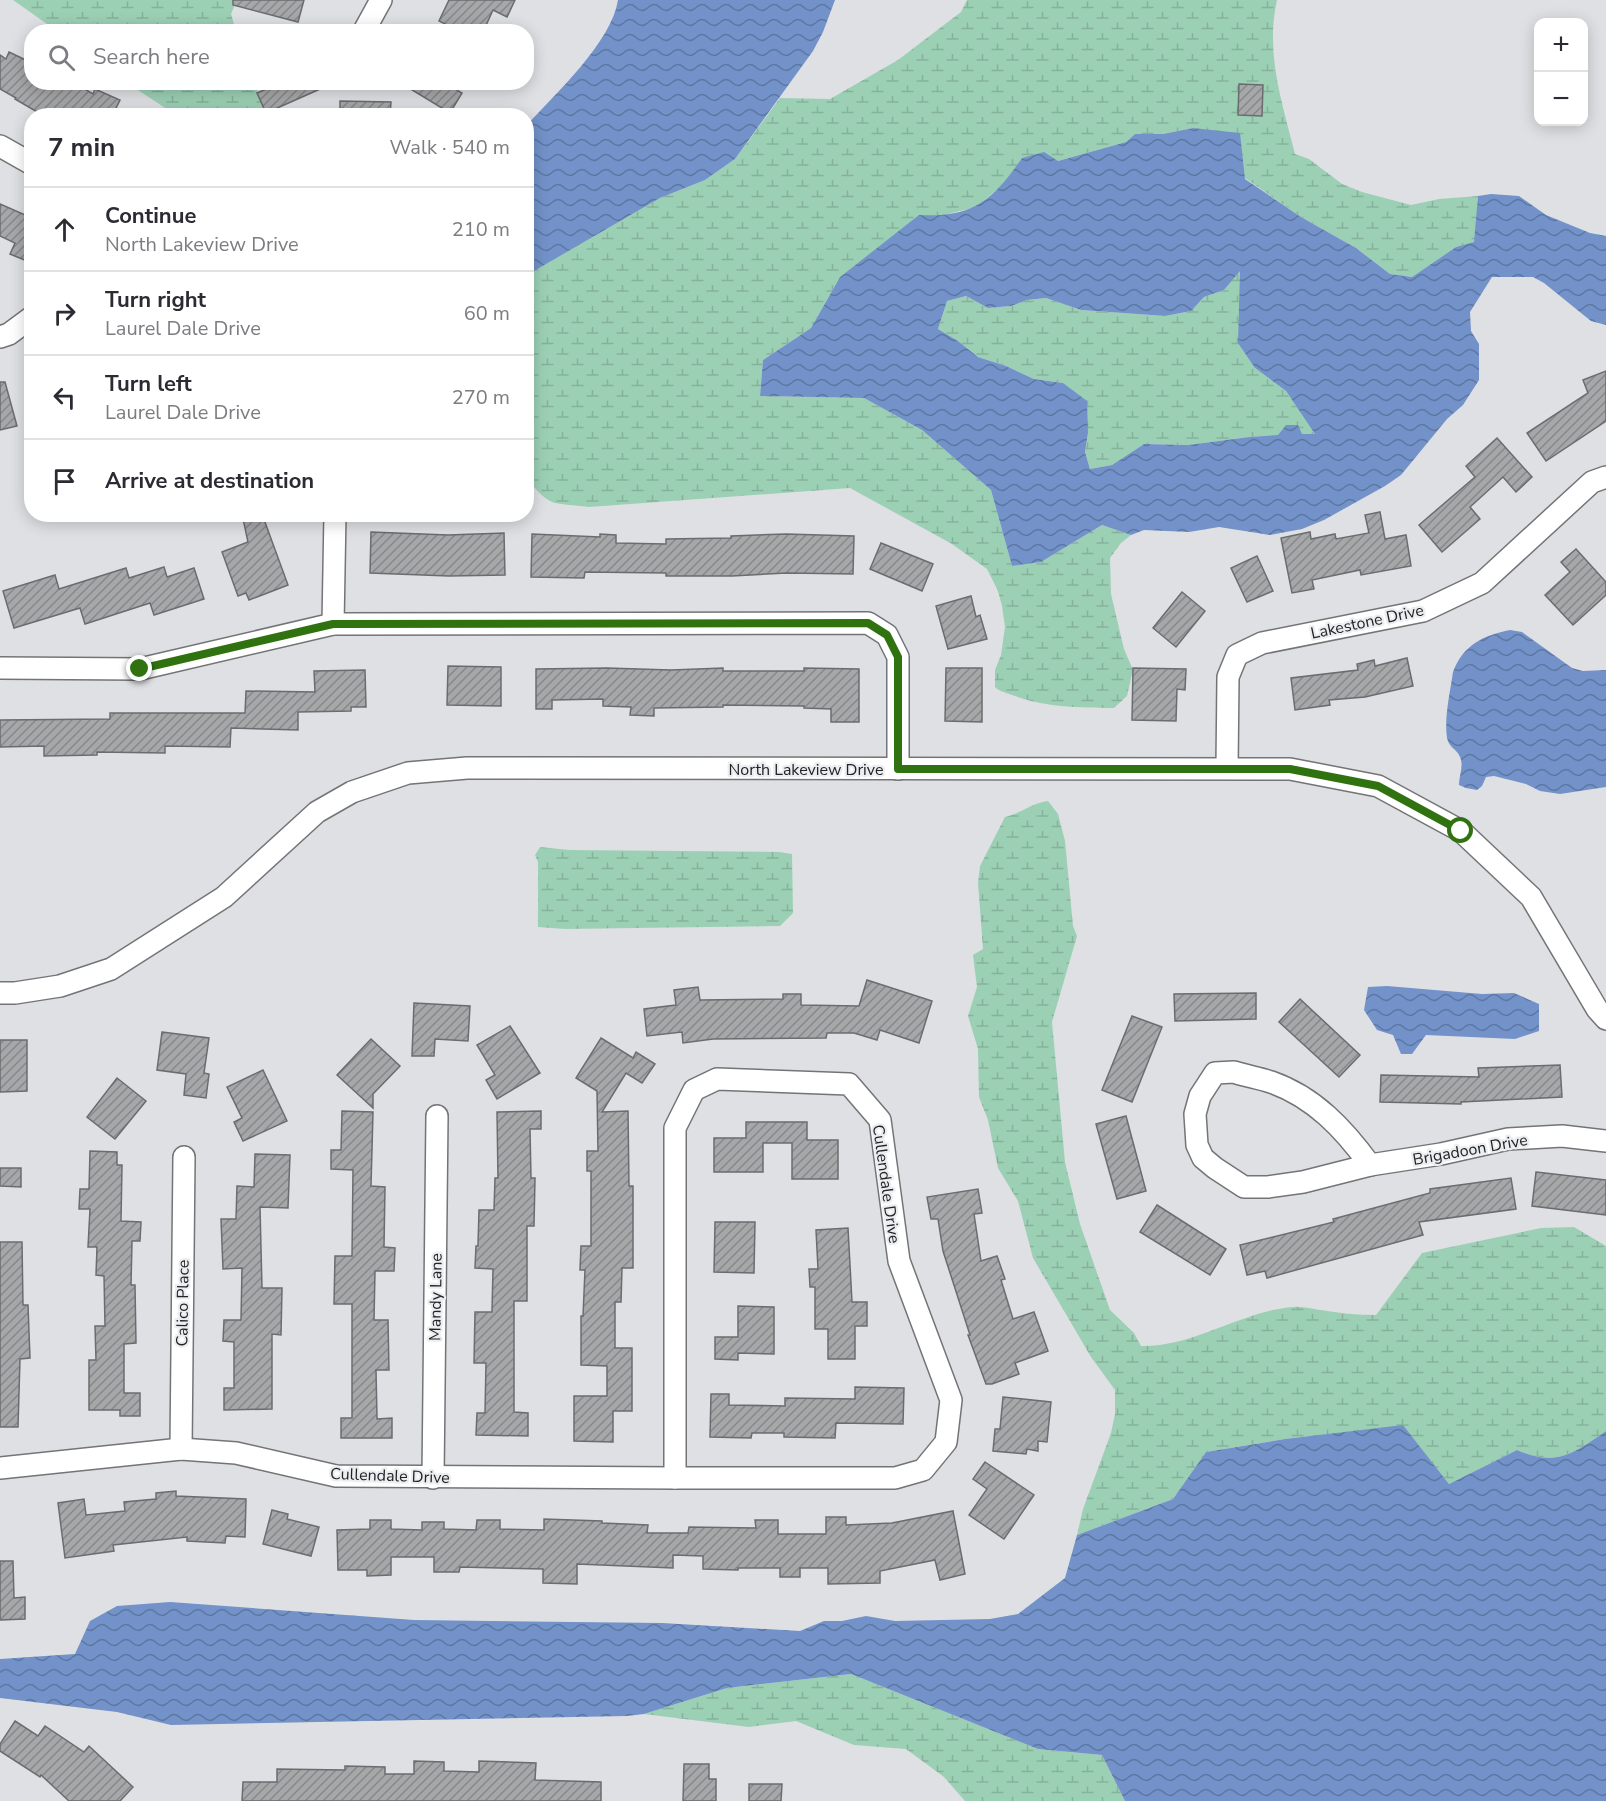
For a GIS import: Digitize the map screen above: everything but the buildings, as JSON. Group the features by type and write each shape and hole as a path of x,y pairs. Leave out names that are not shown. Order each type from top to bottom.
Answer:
{"street":[{"path":"368,24 381,0"},
{"path":"0,146 24,160"},
{"path":"0,337 9,334 24,323"},
{"name":"Lakestone Drive","path":"1227,768 1228,677 1237,655 1262,643 1423,611 1482,583 1592,482 1606,477"},
{"path":"333,624 335,522"},
{"path":"0,669 140,669 333,624 868,623 887,635 898,657 898,769"},
{"name":"North Lakeview Drive","path":"0,993 60,987 111,969 224,897 317,812 352,792 408,773 467,768 1290,769 1378,786 1461,831 1531,897 1597,1009 1606,1019"},
{"name":"Brigadoon Drive","path":"1370,1165 1327,1114 1305,1098 1272,1082 1234,1072 1215,1073 1200,1096 1195,1114 1195,1130 1197,1145 1203,1158 1244,1187 1268,1187 1303,1182 1370,1165 1441,1154 1508,1139 1562,1136 1606,1141"},
{"name":"Cullendale Drive","path":"0,1468 181,1449 236,1453 336,1476 433,1478 675,1478 895,1478 923,1470 946,1442 951,1400 899,1261 880,1120 849,1084 717,1079 694,1089 675,1128 675,1478"},
{"name":"Mandy Lane","path":"433,1478 437,1116"},
{"name":"Calico Place","path":"181,1449 183,1157"}],"green space":[{"path":"13,0 237,0 231,14 234,24 47,24"},
{"path":"967,0 1277,0 1273,39 1274,58 1280,96 1295,154 1309,159 1342,184 1362,192 1411,205 1439,199 1478,196 1475,242 1456,247 1412,277 1390,274 1356,248 1301,217 1245,178 1193,128 1163,134 1135,134 1126,142 1058,161 1022,158 1005,183 976,207 940,216 919,216 840,277 811,328 763,360 760,396 864,398 922,430 991,490 1012,566 1041,562 1102,525 1131,535 1121,543 1110,558 1111,594 1124,649 1133,670 1127,696 1114,708 1050,705 997,689 995,670 1001,655 1005,627 998,591 987,569 952,544 850,488 589,507 560,504 548,500 534,486 534,270 660,198 705,180 735,159 780,98 830,99 898,60 961,12"},
{"path":"138,90 257,90 264,103 264,108 165,108"},
{"path":"1240,270 1240,305 1255,368 1286,391 1316,434 1249,437 1188,445 1144,444 1112,465 1090,469 1085,452 1088,433 1063,383 1034,379 1006,366 978,357 938,329 947,301 966,296 988,308 1011,306 1027,300 1046,298 1081,310 1165,316 1190,311 1204,297 1224,290"},
{"path":"1048,801 1058,814 1065,841 1073,926 1077,936 1052,1022 1065,1162 1080,1224 1110,1310 1134,1333 1141,1346 1180,1341 1255,1315 1293,1307 1376,1315 1422,1253 1541,1228 1574,1227 1606,1246 1606,1431 1564,1456 1543,1457 1517,1450 1449,1484 1403,1426 1285,1439 1206,1452 1173,1499 1077,1535 1083,1509 1111,1433 1115,1414 1115,1390 1091,1357 1033,1258 1018,1201 998,1168 988,1120 979,1097 978,1049 968,1016 977,987 973,955 983,949 978,883 980,866 1005,817"},
{"path":"540,847 569,850 792,854 793,913 780,926 565,929 538,927 538,862 535,855"},
{"path":"851,1674 1038,1749 1102,1755 1125,1801 965,1801 944,1777 906,1749 854,1745 796,1721 749,1727 644,1714 727,1688"}],"water":[{"path":"618,0 835,0 813,51 735,159 705,180 660,198 534,271 534,118 581,67 605,33"},
{"path":"1193,128 1240,133 1245,179 1301,217 1356,248 1390,274 1412,277 1456,247 1474,242 1478,196 1491,194 1519,196 1546,215 1590,233 1606,236 1606,325 1591,321 1544,283 1533,277 1492,277 1470,312 1471,331 1479,344 1479,380 1463,405 1447,419 1401,475 1385,486 1324,520 1302,529 1270,535 1219,527 1189,532 1144,530 1131,535 1102,525 1041,562 1012,566 991,490 922,430 864,398 760,396 763,360 811,328 840,277 919,215 954,213 980,203 1001,185 1022,158 1044,152 1058,161 1126,142 1135,134 1163,134","holes":["1240,271 1238,343 1255,368 1286,391 1315,434 1302,434 1298,425 1286,425 1278,435 1188,445 1144,444 1112,465 1090,469 1085,452 1088,433 1087,401 1063,383 1034,379 1006,366 978,357 938,329 947,301 966,296 988,308 1011,306 1027,300 1046,298 1081,310 1165,316 1191,311 1204,297 1224,290"]},
{"path":"1510,630 1522,632 1572,668 1583,671 1606,670 1606,787 1560,794 1540,791 1526,784 1494,776 1486,777 1482,786 1477,790 1459,785 1461,760 1448,741 1446,730 1453,672 1462,655 1469,648 1483,638"},
{"path":"1387,986 1482,994 1514,993 1539,1004 1539,1031 1515,1039 1426,1035 1412,1054 1401,1054 1393,1035 1377,1030 1364,1010 1368,987"},
{"path":"1403,1425 1449,1484 1517,1450 1543,1457 1564,1456 1606,1431 1606,1801 1125,1801 1102,1755 1038,1749 851,1674 727,1688 644,1714 627,1716 171,1725 117,1712 0,1698 0,1659 75,1654 90,1621 117,1606 170,1602 414,1620 662,1623 800,1631 824,1621 842,1621 866,1616 895,1621 990,1619 1018,1614 1065,1578 1077,1535 1173,1499 1206,1452 1285,1439"}],"route":[{"path":"140,669 333,624 868,623 887,635 898,657 898,769 1290,769 1378,786 1461,831"}]}
